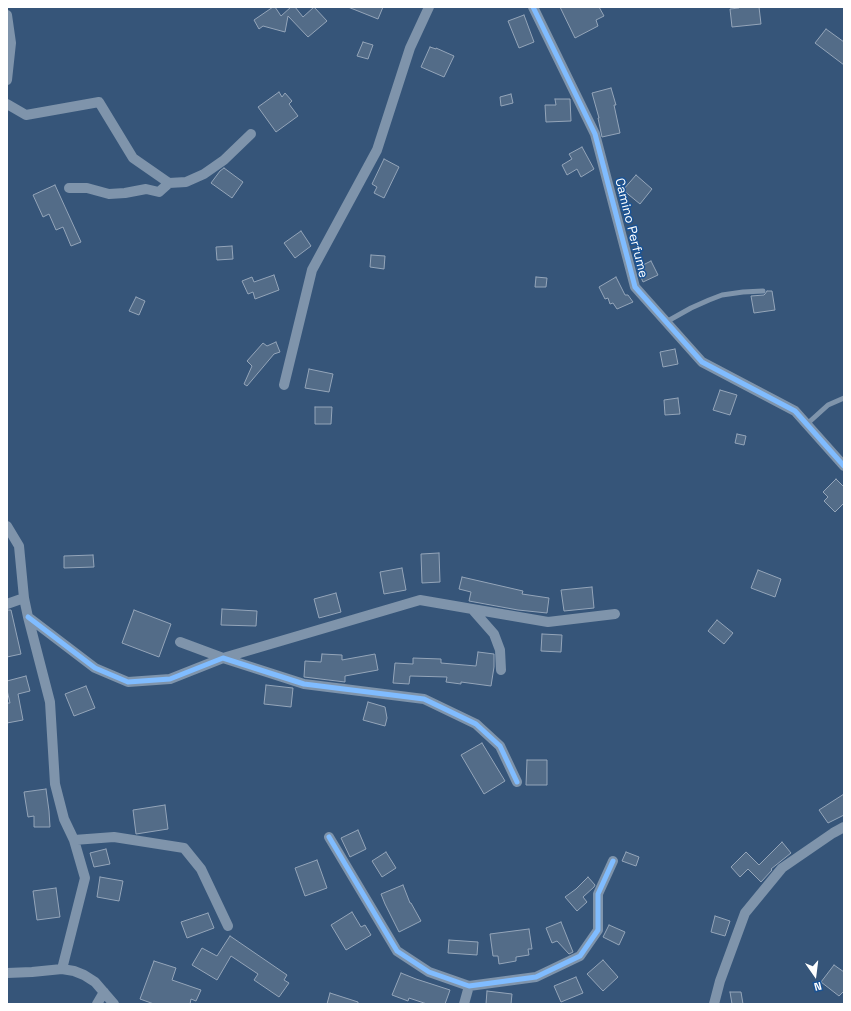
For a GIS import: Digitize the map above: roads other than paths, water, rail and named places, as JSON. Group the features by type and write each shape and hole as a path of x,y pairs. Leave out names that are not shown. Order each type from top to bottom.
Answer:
{"street":[{"path":"284,385 312,270 377,150 410,48 429,7"},
{"name":"Camino Perfume","path":"533,7 595,134 634,287 702,362 795,411 844,466"},
{"path":"7,15 11,44 7,80"},
{"path":"7,104 26,115 99,102 133,158 169,183 186,182 204,174 224,160 251,134"},
{"path":"69,188 87,188 109,194 125,193 146,188 159,192 169,183"},
{"path":"7,526 19,546 24,598 50,702 55,784 64,819 74,840 85,878 62,969"},
{"path":"7,604 24,598"},
{"path":"28,617 95,668 128,682 170,679 222,658 420,600 548,622 616,614"},
{"path":"472,609 494,634 500,650 501,670"},
{"path":"180,642 222,658 304,684 424,699 476,724 500,746 517,782"},
{"path":"714,1004 720,981 745,913 782,868 833,833 844,828"},
{"path":"74,840 114,837 184,848 201,868 228,926"},
{"path":"329,837 397,951 429,972 469,986 536,977 580,956 598,930 598,894 612,861"},
{"path":"7,973 62,969 74,971 95,982 114,1004"},
{"path":"464,1004 469,986"},
{"path":"97,1004 104,992"}],"lane":[{"path":"666,322 691,308 722,295 762,291"},
{"path":"807,424 828,405 844,398"}]}
